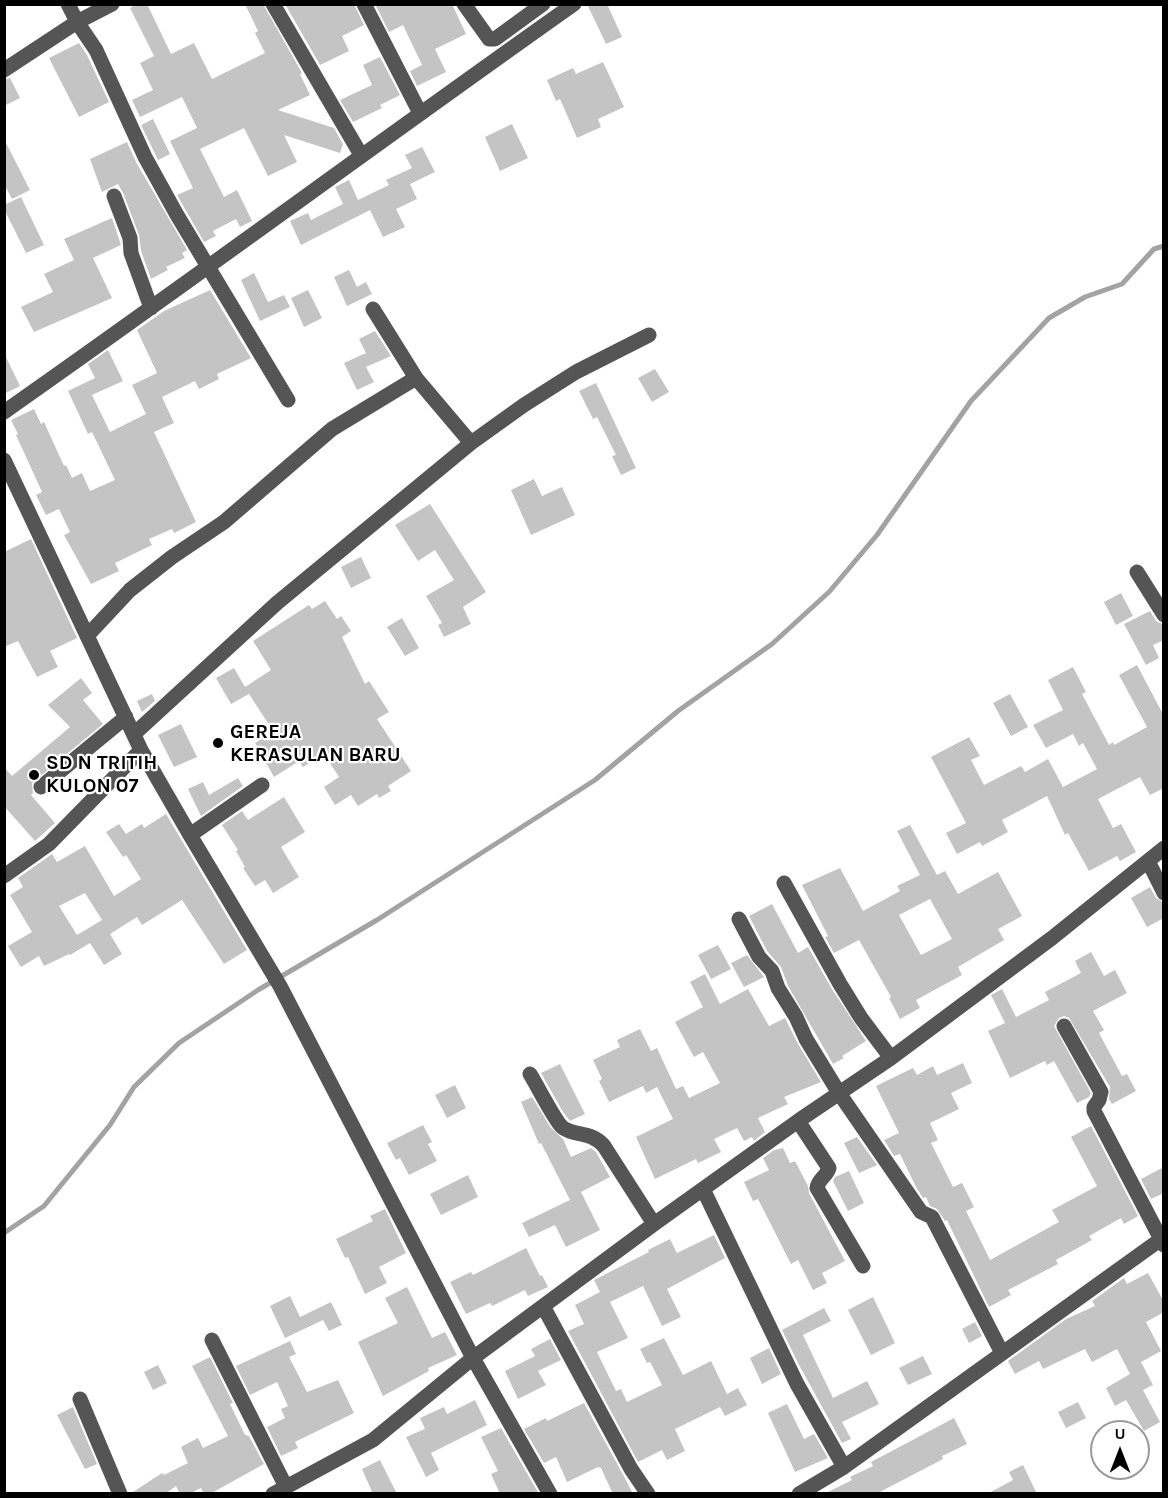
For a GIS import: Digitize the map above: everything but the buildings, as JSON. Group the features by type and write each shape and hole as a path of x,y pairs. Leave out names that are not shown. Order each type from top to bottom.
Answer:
{"street":[{"path":"68,4 96,50 145,157 288,400"},
{"path":"4,70 77,22 112,4"},
{"path":"273,4 360,155"},
{"path":"364,4 420,113"},
{"path":"464,4 486,36 489,39 495,39 543,4"},
{"path":"4,412 574,4"},
{"path":"114,196 130,238 131,253 151,308"},
{"path":"373,309 416,378 471,443"},
{"path":"134,734 277,603 471,443 576,372 649,335"},
{"path":"87,636 130,590 172,557 224,522 332,429 416,378"},
{"path":"4,460 141,750 280,986 473,1358 550,1494"},
{"path":"1137,572 1164,615"},
{"path":"41,788 126,717"},
{"path":"4,876 50,844 141,750"},
{"path":"190,835 262,785"},
{"path":"212,1340 279,1490 373,1440 473,1358 654,1224 891,1058 1052,939 1164,848"},
{"path":"1148,861 1164,893"},
{"path":"784,883 840,984 861,1018 891,1058"},
{"path":"739,919 759,957 772,971 778,988 796,1017 806,1039 839,1093 921,1212 932,1217 1002,1353"},
{"path":"799,1494 844,1467 1163,1240 1094,1111 1094,1107 1100,1100 1101,1092 1064,1026"},
{"path":"530,1074 561,1126 570,1131 594,1137 604,1146 654,1224"},
{"path":"798,1121 829,1168 819,1180 817,1188 863,1266"},
{"path":"703,1189 797,1384 844,1467"},
{"path":"543,1306 631,1469 648,1494"},
{"path":"80,1399 120,1494"}],"waterway":[{"path":"4,1233 44,1206 110,1125 134,1087 179,1043 258,990 377,920 595,780 678,711 772,644 829,592 877,535 971,401 1049,318 1085,297 1122,284 1154,249 1164,246"}],"place":[{"name":"GEREJA KERASULAN BARU","path":"218,743"},
{"name":"SD N TRITIH KULON 07","path":"34,775"}]}
